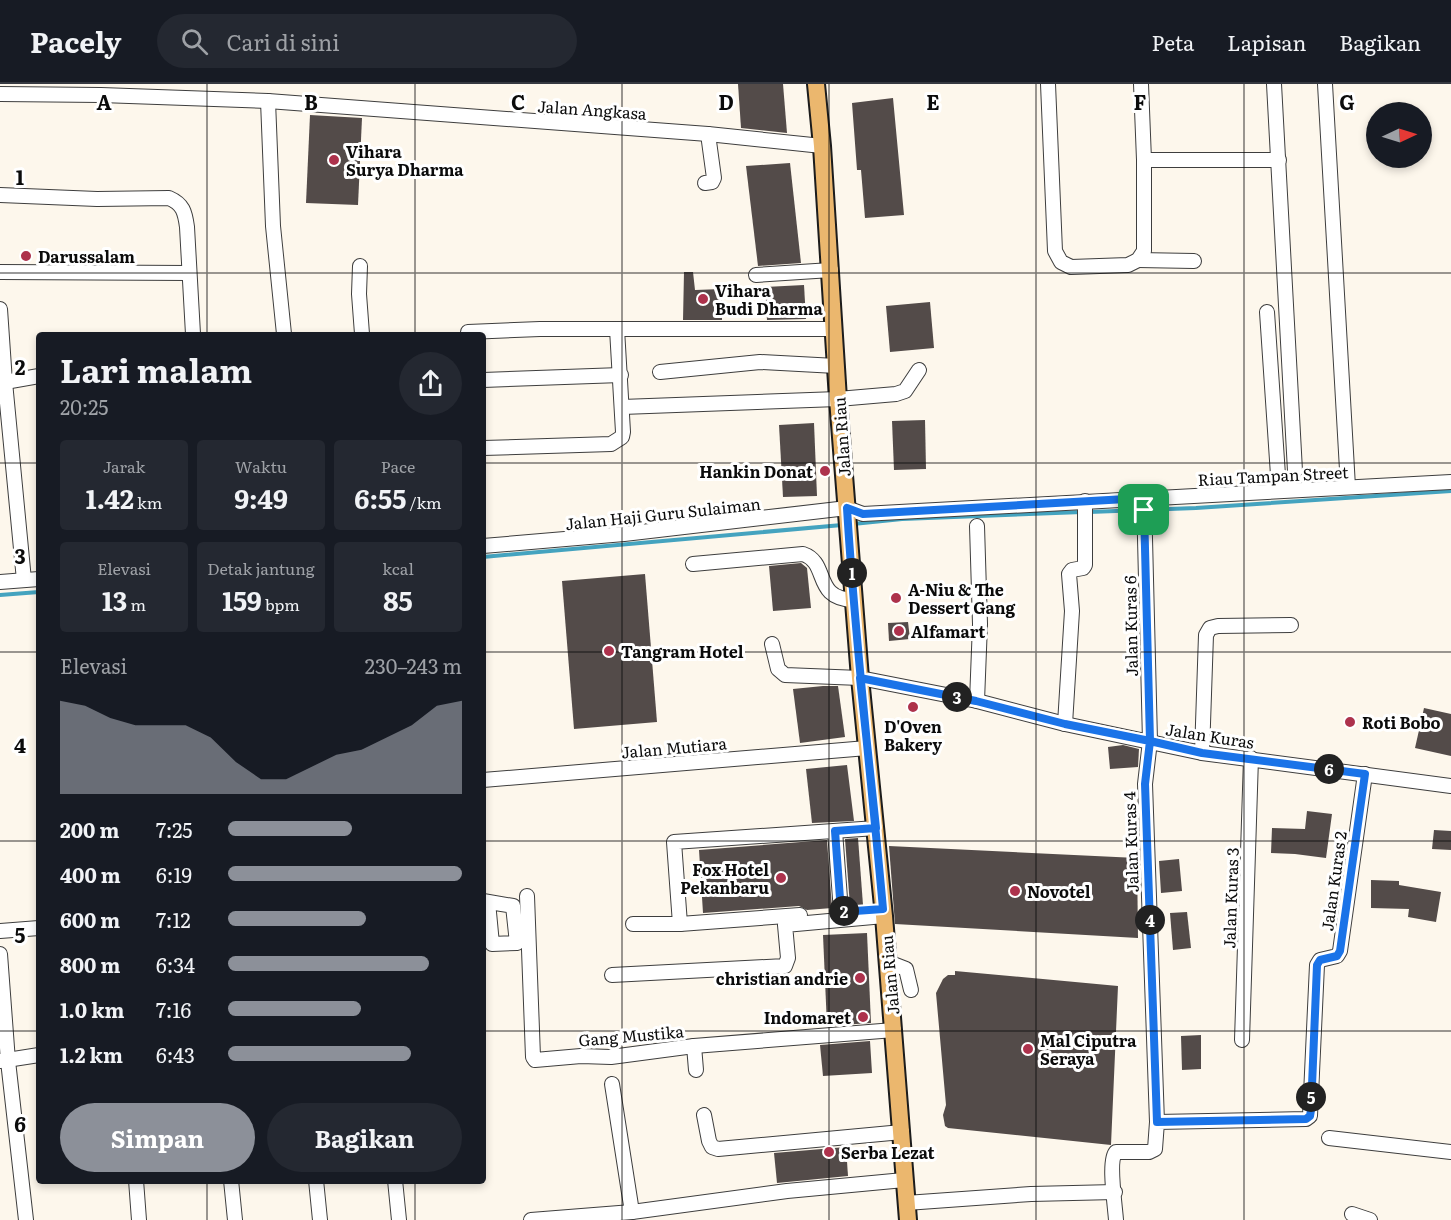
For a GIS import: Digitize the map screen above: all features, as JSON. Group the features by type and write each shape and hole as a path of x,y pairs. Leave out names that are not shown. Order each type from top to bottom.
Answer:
{"main road":[{"name":"Jalan Riau","path":"816,84 860,678 888,962 908,1220"}],"street":[{"path":"1048,84 1057,256 1065,265 1071,267 1128,265 1138,260 1194,261"},
{"path":"1138,260 1145,245 1141,84"},
{"path":"1274,84 1295,471"},
{"path":"1325,84 1348,487"},
{"name":"Jalan Angkasa","path":"0,94 100,89 708,134 822,147"},
{"path":"268,101 273,226 284,332"},
{"path":"705,183 712,182 714,178 708,134"},
{"path":"1144,160 1279,160"},
{"path":"0,195 97,200 169,198 180,203 186,216 194,332"},
{"path":"360,266 362,332"},
{"path":"756,275 831,270"},
{"path":"0,272 189,273"},
{"path":"0,309 24,580"},
{"path":"1267,312 1279,490"},
{"path":"486,448 615,443 622,437 621,375 617,329"},
{"path":"468,332 834,329"},
{"path":"660,372 760,362 836,366"},
{"path":"622,407 838,399 900,393 905,391 919,370"},
{"path":"486,380 621,375"},
{"path":"5,382 36,377"},
{"name":"Riau Tampan Street","path":"847,517 863,514 1085,508 1279,490 1451,482"},
{"name":"Jalan Kuras 6","path":"1144,504 1150,741"},
{"path":"1065,724 1072,610 1069,574 1072,570 1083,568 1085,564 1085,508"},
{"name":"Jalan Haji Guru Sulaiman","path":"486,546 847,517"},
{"path":"976,526 981,624 976,701"},
{"path":"693,564 803,554 814,562 829,591 835,597 842,600 854,600"},
{"path":"0,582 36,579"},
{"path":"1202,753 1206,634 1208,630 1213,626 1291,625"},
{"name":"Jalan Kuras","path":"772,644 778,669 782,674 860,678 976,701 1065,724 1202,753 1451,786"},
{"name":"Jalan Kuras 4","path":"1115,1192 1112,1170 1113,1155 1116,1152 1149,1152 1155,1149 1157,1122 1145,784 1150,741"},
{"name":"Jalan Mutiara","path":"486,780 867,748"},
{"name":"Jalan Kuras 3","path":"1242,1040 1251,758"},
{"name":"Jalan Kuras 2","path":"1157,1122 1306,1119 1310,1116 1317,965 1320,960 1337,956 1340,951 1365,774"},
{"path":"680,924 674,842 876,828"},
{"path":"835,831 841,912"},
{"name":"Gang Mustika","path":"527,896 533,1059 610,1057 694,1046 894,1030"},
{"path":"633,924 680,924 841,912 883,912"},
{"path":"612,975 784,966 788,958 785,925 883,912"},
{"path":"0,931 36,928"},
{"path":"0,954 4,1061 26,1220"},
{"path":"888,962 906,969 911,990"},
{"path":"694,1046 696,1070"},
{"path":"4,1061 36,1056"},
{"path":"612,1084 632,1212"},
{"path":"704,1115 709,1142 712,1147 718,1149 902,1132"},
{"path":"1329,1137 1451,1152"},
{"path":"531,1220 632,1212 787,1191 904,1180"},
{"path":"136,1184 139,1220"},
{"path":"231,1184 235,1220"},
{"path":"316,1184 321,1220"},
{"path":"395,1184 399,1220"},
{"path":"906,1203 1031,1194 1115,1192 1116,1220"},
{"path":"1352,1214 1370,1220"}],"building":[{"path":"738,84 783,84 787,133 741,128"},
{"path":"893,98 904,215 865,218 861,170 857,170 852,103"},
{"name":"Vihara Surya Dharma","path":"310,115 362,118 358,205 306,203"},
{"path":"790,163 801,263 758,266 746,166"},
{"name":"Vihara Budi Dharma","path":"684,272 693,272 695,290 722,289 722,320 683,320"},
{"path":"804,285 806,319 767,320 765,287"},
{"path":"930,302 934,348 890,352 886,306"},
{"path":"925,420 926,469 894,470 892,421"},
{"path":"814,423 817,496 783,497 779,425"},
{"path":"801,563 807,568 811,608 773,611 769,566"},
{"name":"Tangram Hotel","path":"645,574 657,722 574,729 562,581"},
{"name":"Alfamart","path":"908,622 910,639 889,641 888,623"},
{"path":"838,686 845,737 800,743 793,689"},
{"path":"1424,708 1451,714 1451,756 1415,748"},
{"path":"1123,745 1139,749 1138,767 1110,769 1108,747"},
{"path":"847,765 854,821 812,823 806,769"},
{"path":"1307,811 1332,814 1326,858 1271,853 1272,828 1305,829"},
{"path":"1434,830 1451,831 1451,850 1432,849"},
{"path":"858,838 863,905 850,906 845,839"},
{"name":"Fox Hotel Pekanbaru","path":"827,840 832,908 807,910 799,906 703,913 699,850"},
{"name":"Novotel","path":"889,846 1137,858 1138,938 895,924"},
{"path":"1179,859 1182,891 1161,893 1159,861"},
{"path":"1371,880 1399,881 1399,885 1441,892 1436,922 1408,917 1409,909 1371,908"},
{"path":"1187,912 1191,948 1173,950 1170,913"},
{"path":"867,933 871,1023 827,1026 823,935"},
{"name":"Mal Ciputra Seraya","path":"955,971 1118,986 1111,1145 945,1126 943,1115 946,1105 936,993 943,979 948,975 955,975"},
{"path":"1201,1035 1201,1069 1182,1070 1181,1036"},
{"path":"870,1041 872,1073 823,1076 820,1045"},
{"path":"846,1147 848,1176 777,1183 774,1153"}],"waterway":[{"path":"1089,512 1196,508 1451,491"},
{"path":"853,524 902,519 1082,512"},
{"path":"486,557 842,525"},
{"path":"0,595 36,592"}],"place":[{"name":"Vihara Surya Dharma","path":"334,160"},
{"name":"Darussalam","path":"26,256"},
{"name":"Vihara Budi Dharma","path":"703,299"},
{"name":"Hankin Donat","path":"825,471"},
{"name":"A-Niu & The Dessert Gang","path":"896,598"},
{"name":"Alfamart","path":"899,631"},
{"name":"Tangram Hotel","path":"609,651"},
{"name":"D'Oven Bakery","path":"913,707"},
{"name":"Roti Bobo","path":"1350,722"},
{"name":"Fox Hotel Pekanbaru","path":"781,878"},
{"name":"Novotel","path":"1015,891"},
{"name":"christian andrie","path":"860,978"},
{"name":"Indomaret","path":"863,1017"},
{"name":"Mal Ciputra Seraya","path":"1028,1049"},
{"name":"Serba Lezat","path":"829,1152"}],"route":[{"path":"1144,510 1144,498 863,514 847,508 860,678 876,828 883,909 841,912 835,831 876,828 867,748 860,678 976,701 1065,724 1150,741 1145,784 1157,1122 1306,1119 1311,1114 1317,965 1320,960 1337,956 1340,951 1365,774 1202,753 1150,741 1144,510"}]}
